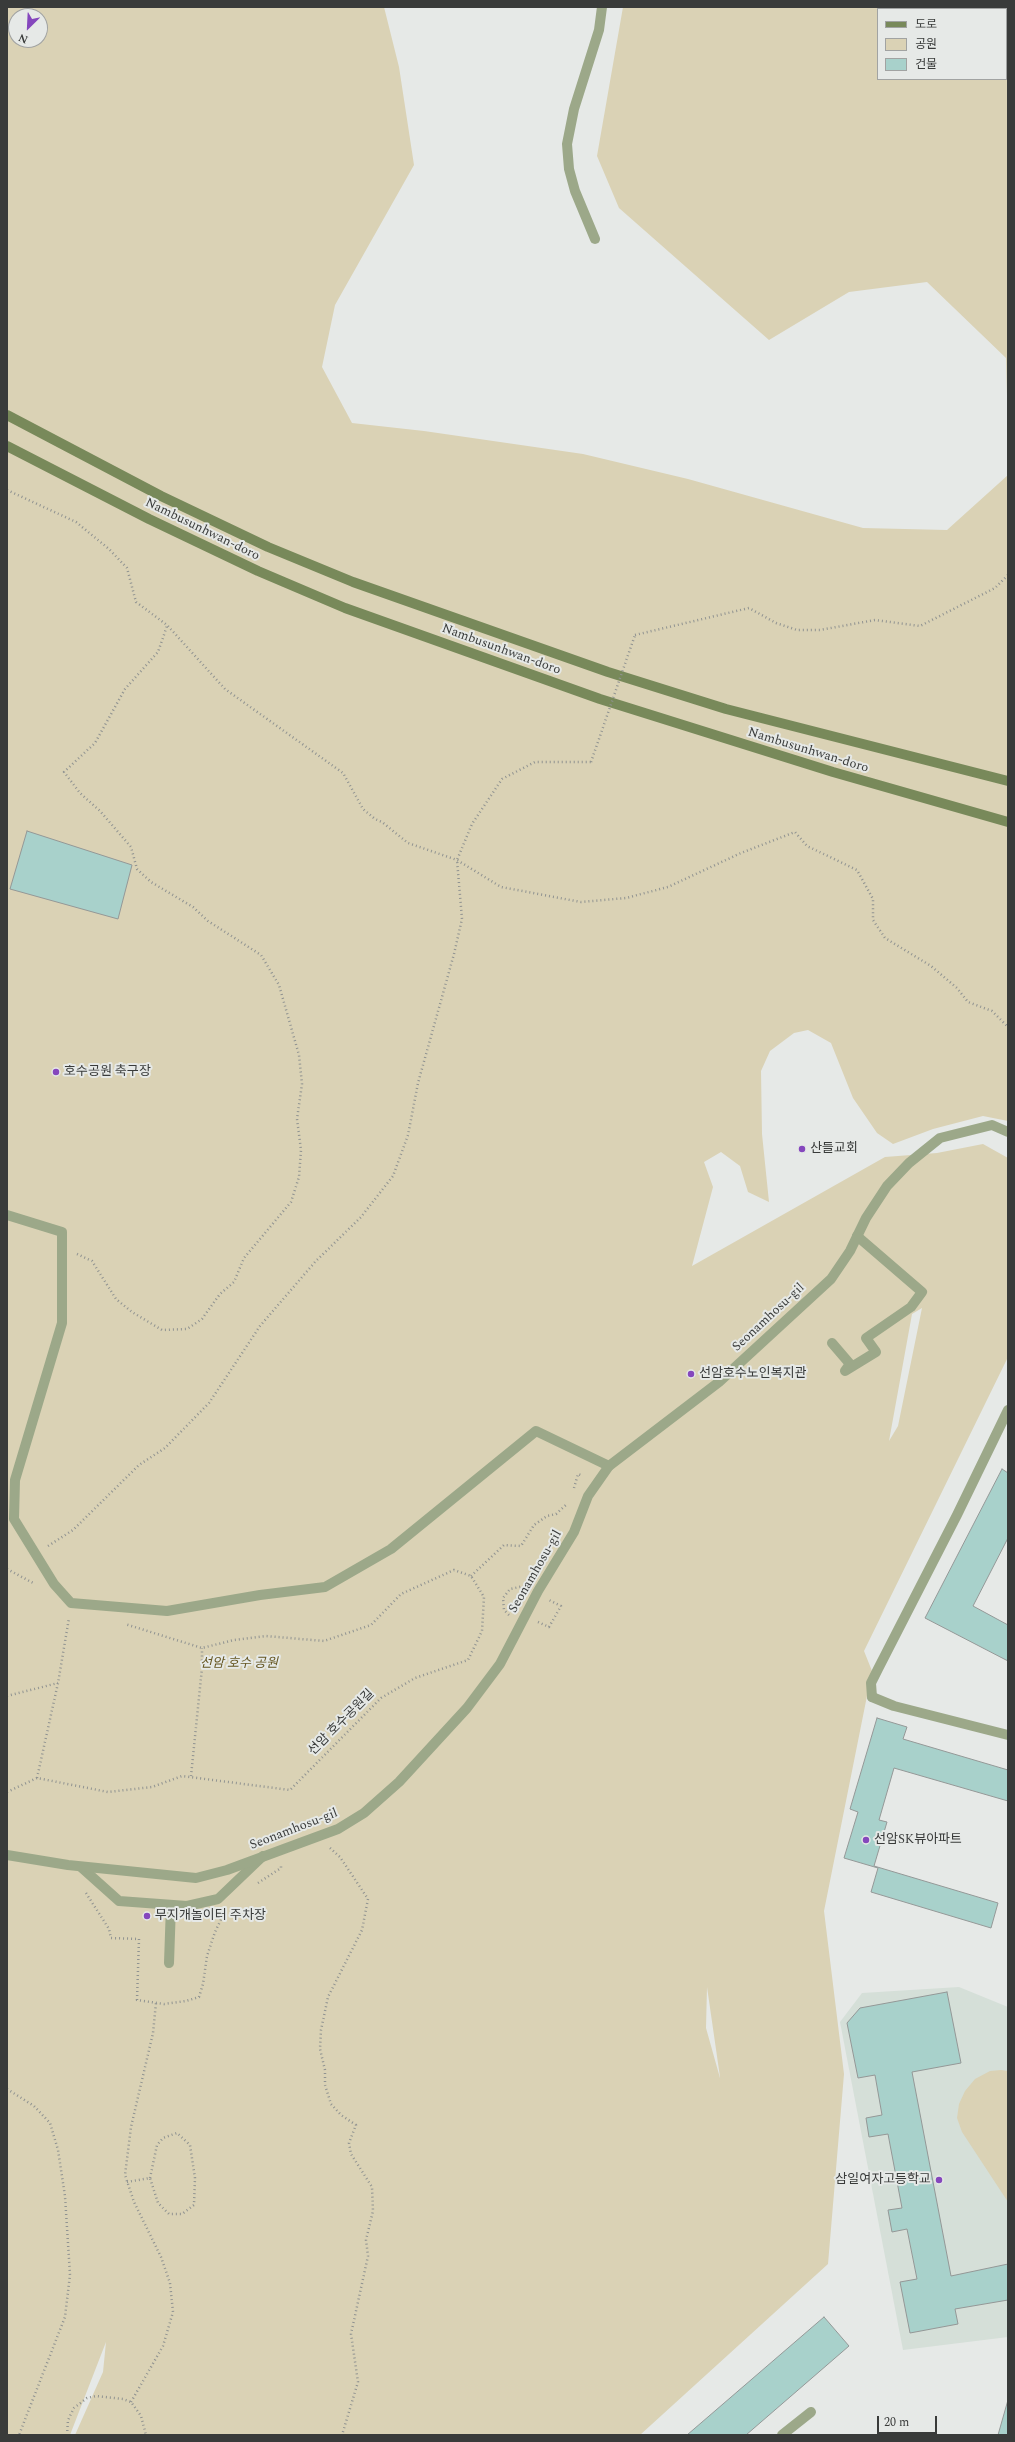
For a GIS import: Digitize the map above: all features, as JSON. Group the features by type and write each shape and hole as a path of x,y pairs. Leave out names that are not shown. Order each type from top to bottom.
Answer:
{"main road":[{"name":"Nambusunhwan-doro","path":"7,415 161,496 268,547 353,582 608,672 726,709 1008,781"},
{"name":"Nambusunhwan-doro","path":"7,446 156,522 258,571 345,608 600,699 826,770 1008,822"}],"street":[{"path":"595,240 575,191 569,169 567,144 574,109 599,30 602,7"},
{"name":"Seonamhosu-gil","path":"7,1855 81,1867 196,1878 338,1829 364,1814 404,1776 467,1708 500,1664 536,1594 574,1532 580,1512 596,1482 609,1466 719,1382 831,1279 850,1251 866,1218 887,1186 909,1163 940,1138 992,1125 1008,1132"},
{"path":"7,1215 62,1232 62,1323 15,1480 14,1519 54,1584 71,1603 167,1611 260,1595 325,1587 391,1549 536,1431 609,1466"},
{"path":"832,1343 850,1364 845,1371 876,1352 866,1338 912,1307 922,1292 858,1236"},
{"path":"1008,1410 958,1515 871,1683 872,1697 894,1706 1008,1735"},
{"path":"81,1867 120,1901 187,1906 218,1899 263,1856"},
{"path":"169,1963 171,1905"},
{"path":"782,2435 811,2412"}],"path":[{"path":"7,490 76,522 109,549 127,568 136,602 167,625 225,689 343,774 363,809 408,843 457,860 501,887 581,902 626,898 668,887 741,853 795,832 807,846 857,870 873,899 873,920 885,938 931,966 957,988 968,1002 992,1011 1008,1027"},
{"path":"34,1553 59,1541 73,1530 139,1465 165,1448 209,1403 260,1326 316,1262 361,1217 394,1176 408,1135 418,1083 462,919 457,860 472,824 502,779 536,762 591,762 635,635 749,608 776,623 797,630 820,630 875,620 920,626 995,588 1008,575"},
{"path":"62,1245 92,1261 116,1299 132,1312 162,1330 187,1330 202,1319 220,1294 234,1282 244,1258 291,1202 299,1177 301,1150 297,1119 302,1084 299,1055 279,985 261,955 208,921 193,907 151,882 137,869 131,847 100,811 80,793 64,772 95,743 126,689 158,652 167,625"},
{"path":"572,1494 578,1474 596,1482"},
{"path":"119,1621 202,1648 234,1640 266,1636 324,1641 371,1625 401,1594 454,1570 471,1576 504,1545 521,1546 534,1525 547,1516 556,1514 569,1500"},
{"path":"7,1568 39,1586"},
{"name":"선암 호수공원길","path":"37,1778 108,1792 152,1787 182,1776 290,1790 381,1698 415,1678 468,1660 482,1631 484,1597 471,1576"},
{"path":"524,1617 549,1626 561,1606 536,1594"},
{"path":"7,1792 37,1778 58,1683 71,1603"},
{"path":"191,1776 202,1668 202,1648"},
{"path":"7,1696 58,1683"},
{"path":"318,1836 340,1857 368,1898 362,1930 328,1997 321,2030 320,2049 325,2070 325,2085 331,2104 341,2115 356,2124 349,2143 351,2154 372,2187 373,2211 366,2240 367,2262 351,2334 358,2382 342,2435"},
{"path":"132,2402 163,2346 173,2312 170,2282 161,2257 134,2202 125,2175 130,2127 153,2033 156,2003"},
{"path":"7,2089 34,2106 50,2123 58,2150 65,2196 70,2275 65,2316 19,2435"},
{"path":"177,2133 190,2145 195,2178 194,2205 182,2214 169,2214 158,2203 150,2178 157,2145 163,2138 177,2133"},
{"path":"127,2182 150,2178"},
{"path":"67,2435 68,2420 71,2413 80,2402 87,2398 110,2397 132,2402 141,2416 146,2435"}],"shaded area":[{"name":"삼일여자고등학교","path":"959,1987 1008,2007 1008,2337 903,2350 840,2022 862,1993"}],"green space":[{"name":"선암 호수 공원","path":"7,7 384,7 399,67 414,165 335,305 322,367 352,423 424,431 583,454 688,479 863,528 947,530 1008,475 1008,1121 983,1116 933,1129 893,1144 877,1133 853,1098 831,1043 808,1030 794,1033 770,1051 761,1071 762,1134 769,1202 748,1192 740,1166 721,1152 704,1162 713,1187 692,1266 885,1157 937,1153 983,1144 1008,1158 1008,1357 864,1651 872,1671 824,1911 844,2074 828,2264 640,2435 75,2435 103,2372 106,2342 70,2435 7,2435","holes":["922,1308 898,1426 889,1441 912,1314","707,1987 720,2078 706,2028"]},
{"path":"623,7 1008,7 1008,433 1006,358 927,282 849,292 769,340 619,208 597,156"},
{"path":"990,2071 1008,2071 1008,2202 962,2132 957,2118 959,2104 965,2091 975,2079"}],"building":[{"path":"27,831 132,865 118,919 10,889"},
{"path":"1002,1469 1008,1473 1008,1538 973,1606 1008,1625 1008,1661 925,1618"},
{"name":"선암SK뷰아파트","path":"877,1718 907,1727 903,1739 1008,1770 1008,1801 894,1768 879,1820 887,1822 874,1866 998,1903 991,1928 871,1892 878,1868 844,1858 858,1812 850,1809"},
{"path":"947,1992 961,2063 912,2072 951,2276 1008,2264 1008,2300 955,2309 958,2324 910,2333 900,2282 917,2279 907,2229 892,2232 888,2210 902,2208 888,2134 869,2137 866,2118 882,2115 875,2075 858,2078 847,2023 860,2008"},
{"path":"824,2317 849,2346 746,2435 687,2435"},
{"path":"1008,2400 1008,2435 998,2435"}],"place":[{"name":"호수공원 축구장","path":"56,1072"},
{"name":"산들교회","path":"802,1149"},
{"name":"선암호수노인복지관","path":"691,1374"},
{"name":"선암SK뷰아파트","path":"866,1840"},
{"name":"무지개놀이터 주차장","path":"147,1916"},
{"name":"삼일여자고등학교","path":"939,2180"}]}
